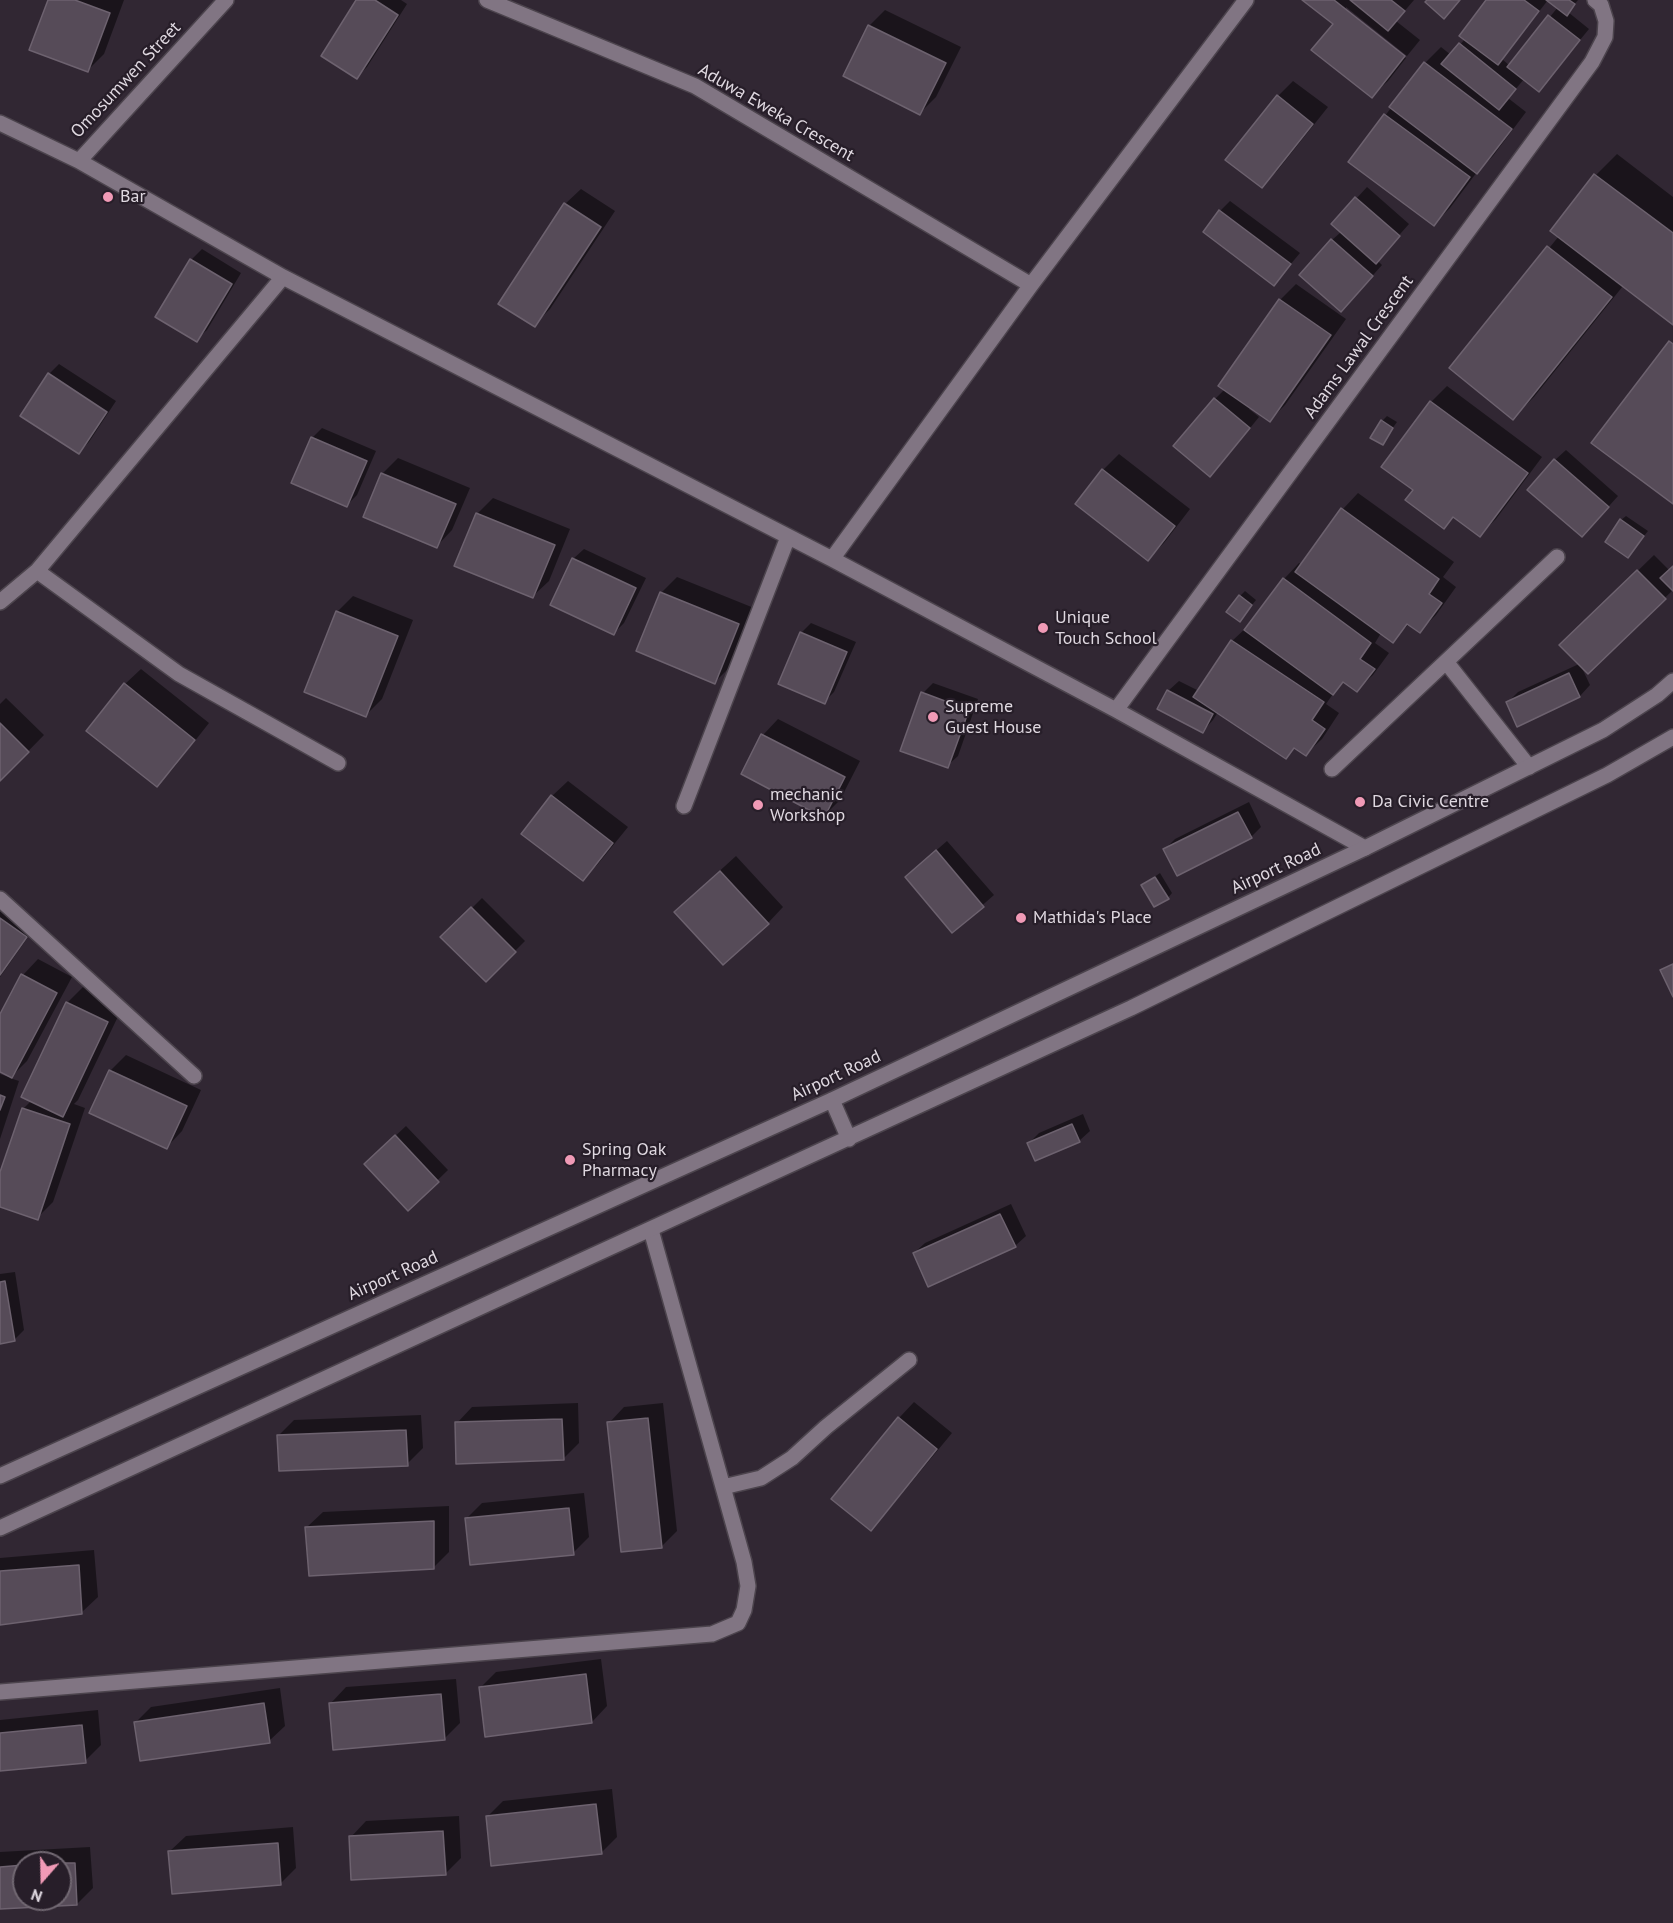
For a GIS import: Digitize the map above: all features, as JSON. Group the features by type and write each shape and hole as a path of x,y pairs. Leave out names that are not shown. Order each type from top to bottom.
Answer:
{"street":[{"name":"Omosumwen Street","path":"79,160 226,0"},
{"name":"Aduwa Eweka Crescent","path":"488,0 695,86 1031,285"},
{"path":"832,558 1031,285 1246,0"},
{"name":"Adams Lawal Crescent","path":"1116,711 1592,62 1605,37 1606,21 1601,4 1595,0"},
{"path":"0,123 79,160 283,277 832,558 1365,848"},
{"path":"0,602 37,571 283,277"},
{"path":"684,806 788,537"},
{"path":"1332,769 1557,557"},
{"path":"37,571 179,674 338,763"},
{"path":"1447,663 1529,767"},
{"name":"Airport Road","path":"1,1474 832,1100 1365,848 1603,730 1657,695 1673,681"},
{"path":"0,1528 1131,1008 1607,775 1673,737"},
{"path":"0,899 194,1076"},
{"path":"832,1100 849,1139"},
{"path":"0,1692 712,1634 738,1623 744,1610 748,1586 744,1562 651,1230"},
{"path":"723,1487 761,1478 792,1458 909,1360"}],"building":[{"path":"48,0 75,0 110,13 88,72 29,50"},
{"path":"356,0 375,0 398,15 357,79 321,56"},
{"path":"1302,0 1334,0 1405,56 1372,98 1311,50 1333,24"},
{"path":"1350,0 1391,0 1405,11 1388,31"},
{"path":"1427,0 1460,0 1444,19 1425,2"},
{"path":"1486,0 1524,0 1539,11 1498,65 1459,36"},
{"path":"1546,0 1569,0 1575,4 1567,16"},
{"path":"1548,15 1580,40 1539,92 1507,67"},
{"path":"868,25 946,63 920,115 843,76"},
{"path":"1459,43 1516,89 1499,110 1441,64"},
{"path":"1424,62 1512,129 1477,174 1389,107"},
{"path":"1277,95 1313,124 1262,188 1225,160"},
{"path":"1384,114 1470,177 1434,226 1348,162"},
{"path":"1594,174 1673,233 1673,325 1550,231"},
{"path":"1355,197 1400,236 1376,264 1331,224"},
{"path":"564,203 601,227 535,327 498,304"},
{"path":"1219,210 1291,264 1274,286 1203,232"},
{"path":"1331,239 1373,276 1341,312 1299,275"},
{"path":"1547,246 1612,297 1513,420 1449,368"},
{"path":"190,259 232,284 197,342 155,317"},
{"path":"1279,299 1331,335 1270,422 1218,386"},
{"path":"1669,341 1673,344 1673,504 1591,443"},
{"path":"48,373 107,412 79,454 20,416"},
{"path":"1214,398 1250,428 1210,477 1173,446"},
{"path":"1430,401 1528,473 1480,537 1453,517 1444,529 1405,500 1413,490 1381,467"},
{"path":"1381,420 1393,428 1383,445 1370,438"},
{"path":"311,437 367,461 347,507 291,483"},
{"path":"1554,459 1609,507 1582,537 1527,490"},
{"path":"1102,469 1175,526 1148,561 1075,504"},
{"path":"381,473 456,504 437,548 363,517"},
{"path":"1341,508 1439,579 1429,594 1442,603 1420,633 1407,624 1393,643 1295,572"},
{"path":"476,513 555,545 533,598 454,566"},
{"path":"1620,519 1644,536 1628,558 1605,542"},
{"path":"572,558 636,588 614,635 550,605"},
{"path":"1673,566 1673,591 1660,578"},
{"path":"1637,570 1666,599 1588,674 1559,645"},
{"path":"1283,578 1371,643 1360,659 1375,669 1357,692 1343,682 1333,695 1244,630"},
{"path":"660,592 739,624 715,684 636,651"},
{"path":"1239,595 1252,605 1240,622 1226,612"},
{"path":"336,611 398,636 366,717 304,692"},
{"path":"800,632 847,652 825,704 778,684"},
{"path":"1231,640 1324,702 1312,720 1325,729 1306,756 1294,748 1286,759 1193,697"},
{"path":"1569,673 1580,697 1517,727 1506,702"},
{"path":"124,683 195,740 157,787 86,731"},
{"path":"1167,690 1213,714 1203,733 1157,709"},
{"path":"921,692 969,710 948,768 900,751"},
{"path":"0,723 29,752 0,781"},
{"path":"761,734 845,777 824,818 741,774"},
{"path":"551,795 613,843 583,881 521,834"},
{"path":"1238,812 1252,838 1177,876 1163,849"},
{"path":"936,850 984,907 952,933 905,877"},
{"path":"720,871 769,924 723,965 674,912"},
{"path":"1155,877 1169,899 1154,907 1141,885"},
{"path":"471,907 516,952 486,982 440,937"},
{"path":"0,918 27,937 0,975"},
{"path":"1673,964 1673,997 1660,970"},
{"path":"21,974 57,993 12,1078 0,1072 0,1014"},
{"path":"66,1002 108,1022 63,1117 21,1097"},
{"path":"109,1070 187,1106 167,1149 89,1113"},
{"path":"0,1095 5,1097 0,1110"},
{"path":"22,1108 70,1124 38,1220 0,1207 0,1172"},
{"path":"1072,1124 1080,1142 1035,1161 1027,1143"},
{"path":"395,1135 439,1182 408,1211 364,1164"},
{"path":"1000,1214 1016,1247 928,1287 913,1253"},
{"path":"5,1281 15,1341 0,1344 0,1282"},
{"path":"898,1417 937,1449 871,1531 831,1499"},
{"path":"648,1418 662,1548 621,1552 607,1422"},
{"path":"562,1419 564,1460 456,1464 455,1422"},
{"path":"406,1430 408,1466 279,1471 277,1435"},
{"path":"569,1508 574,1555 470,1565 465,1518"},
{"path":"434,1521 434,1569 309,1576 305,1527"},
{"path":"79,1565 82,1614 0,1625 0,1571"},
{"path":"586,1674 592,1723 485,1737 479,1687"},
{"path":"441,1694 445,1740 333,1750 329,1703"},
{"path":"264,1703 270,1743 140,1761 134,1722"},
{"path":"82,1725 86,1763 0,1771 0,1733"},
{"path":"596,1804 602,1854 491,1866 486,1816"},
{"path":"443,1831 446,1875 351,1880 349,1836"},
{"path":"278,1843 281,1885 172,1894 168,1851"},
{"path":"72,1863 75,1863 77,1905 72,1905"},
{"path":"12,1866 12,1908 0,1909 0,1867"}],"place":[{"name":"Bar","path":"108,197"},
{"name":"Unique Touch School","path":"1043,628"},
{"name":"Supreme Guest House","path":"933,717"},
{"name":"Da Civic Centre","path":"1360,802"},
{"name":"mechanic Workshop","path":"758,805"},
{"name":"Mathida's Place","path":"1021,918"},
{"name":"Spring Oak Pharmacy","path":"570,1160"}]}
